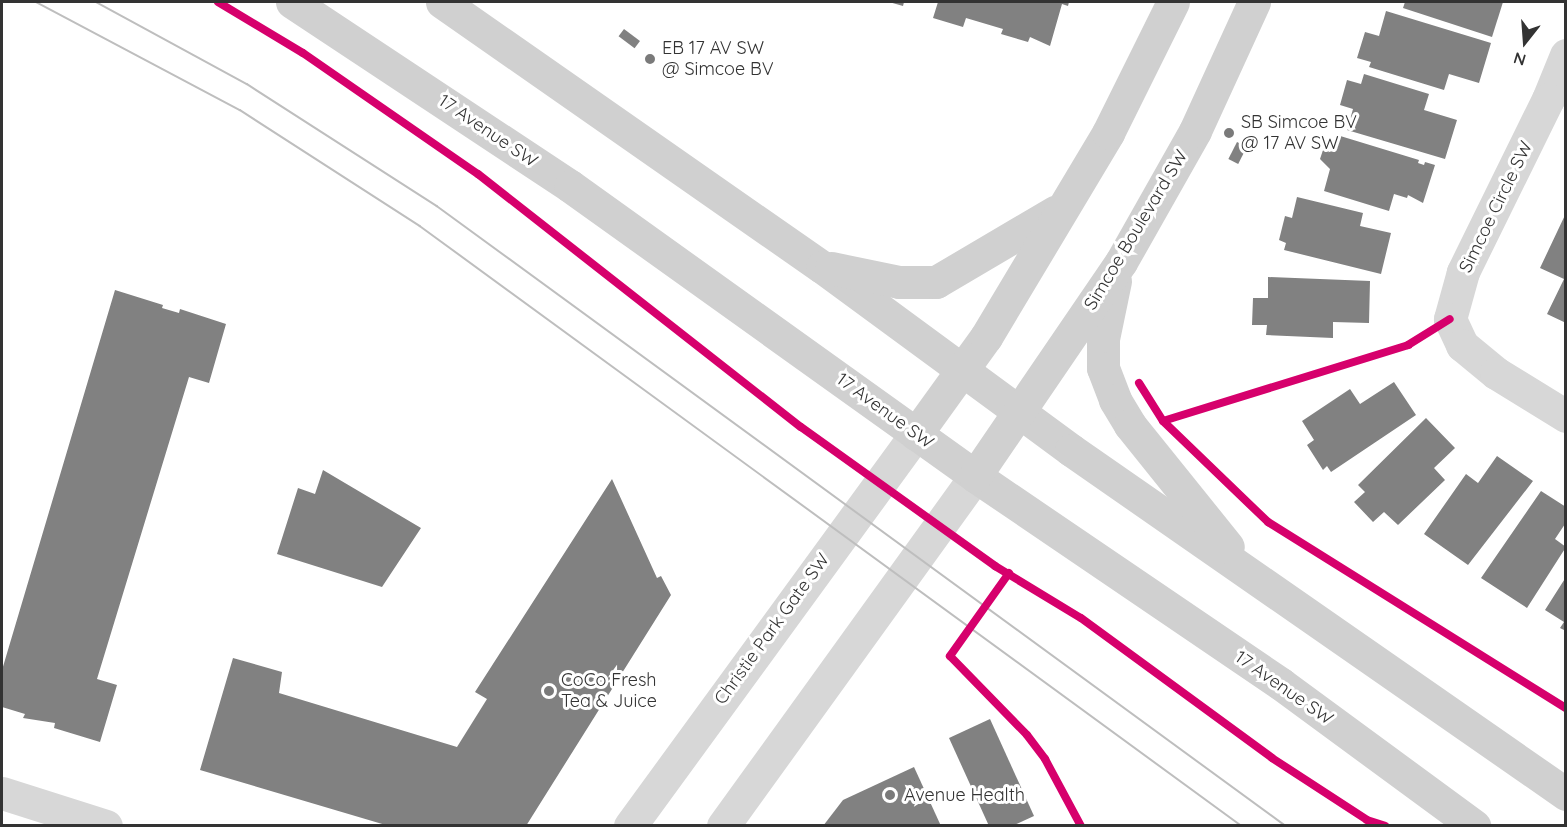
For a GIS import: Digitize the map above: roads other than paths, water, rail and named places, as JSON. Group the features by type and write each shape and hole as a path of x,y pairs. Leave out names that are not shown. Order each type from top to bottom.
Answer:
{"main road":[{"name":"17 Avenue SW","path":"292,2 570,186 975,476 1281,684 1474,825"},
{"path":"442,2 822,267 1018,411 1566,794"},
{"path":"916,434 962,371 1136,82 1173,2"},
{"name":"Simcoe Boulevard SW","path":"975,476 1121,262 1195,131 1254,2"},
{"path":"822,267 899,282 936,282 1059,209"},
{"path":"1121,262 1103,339 1103,368 1115,400 1130,425 1248,573"}],"street":[{"name":"Simcoe Circle SW","path":"1566,55 1548,99 1463,272 1450,319 1462,345 1488,366 1566,416"},
{"name":"Christie Park Gate SW","path":"630,825 916,434"},
{"path":"723,825 975,476"},
{"path":"2,793 106,825"}],"tram line":[{"path":"36,2 240,110 420,226 1242,826"},
{"path":"96,2 247,84 437,206 1286,826"}],"place":[{"name":"EB 17 AV SW @ Simcoe BV","path":"650,59"},
{"name":"SB Simcoe BV @ 17 AV SW","path":"1229,133"},
{"name":"CoCo Fresh Tea & Juice","path":"549,691"},
{"name":"Avenue Health","path":"890,795"}]}
